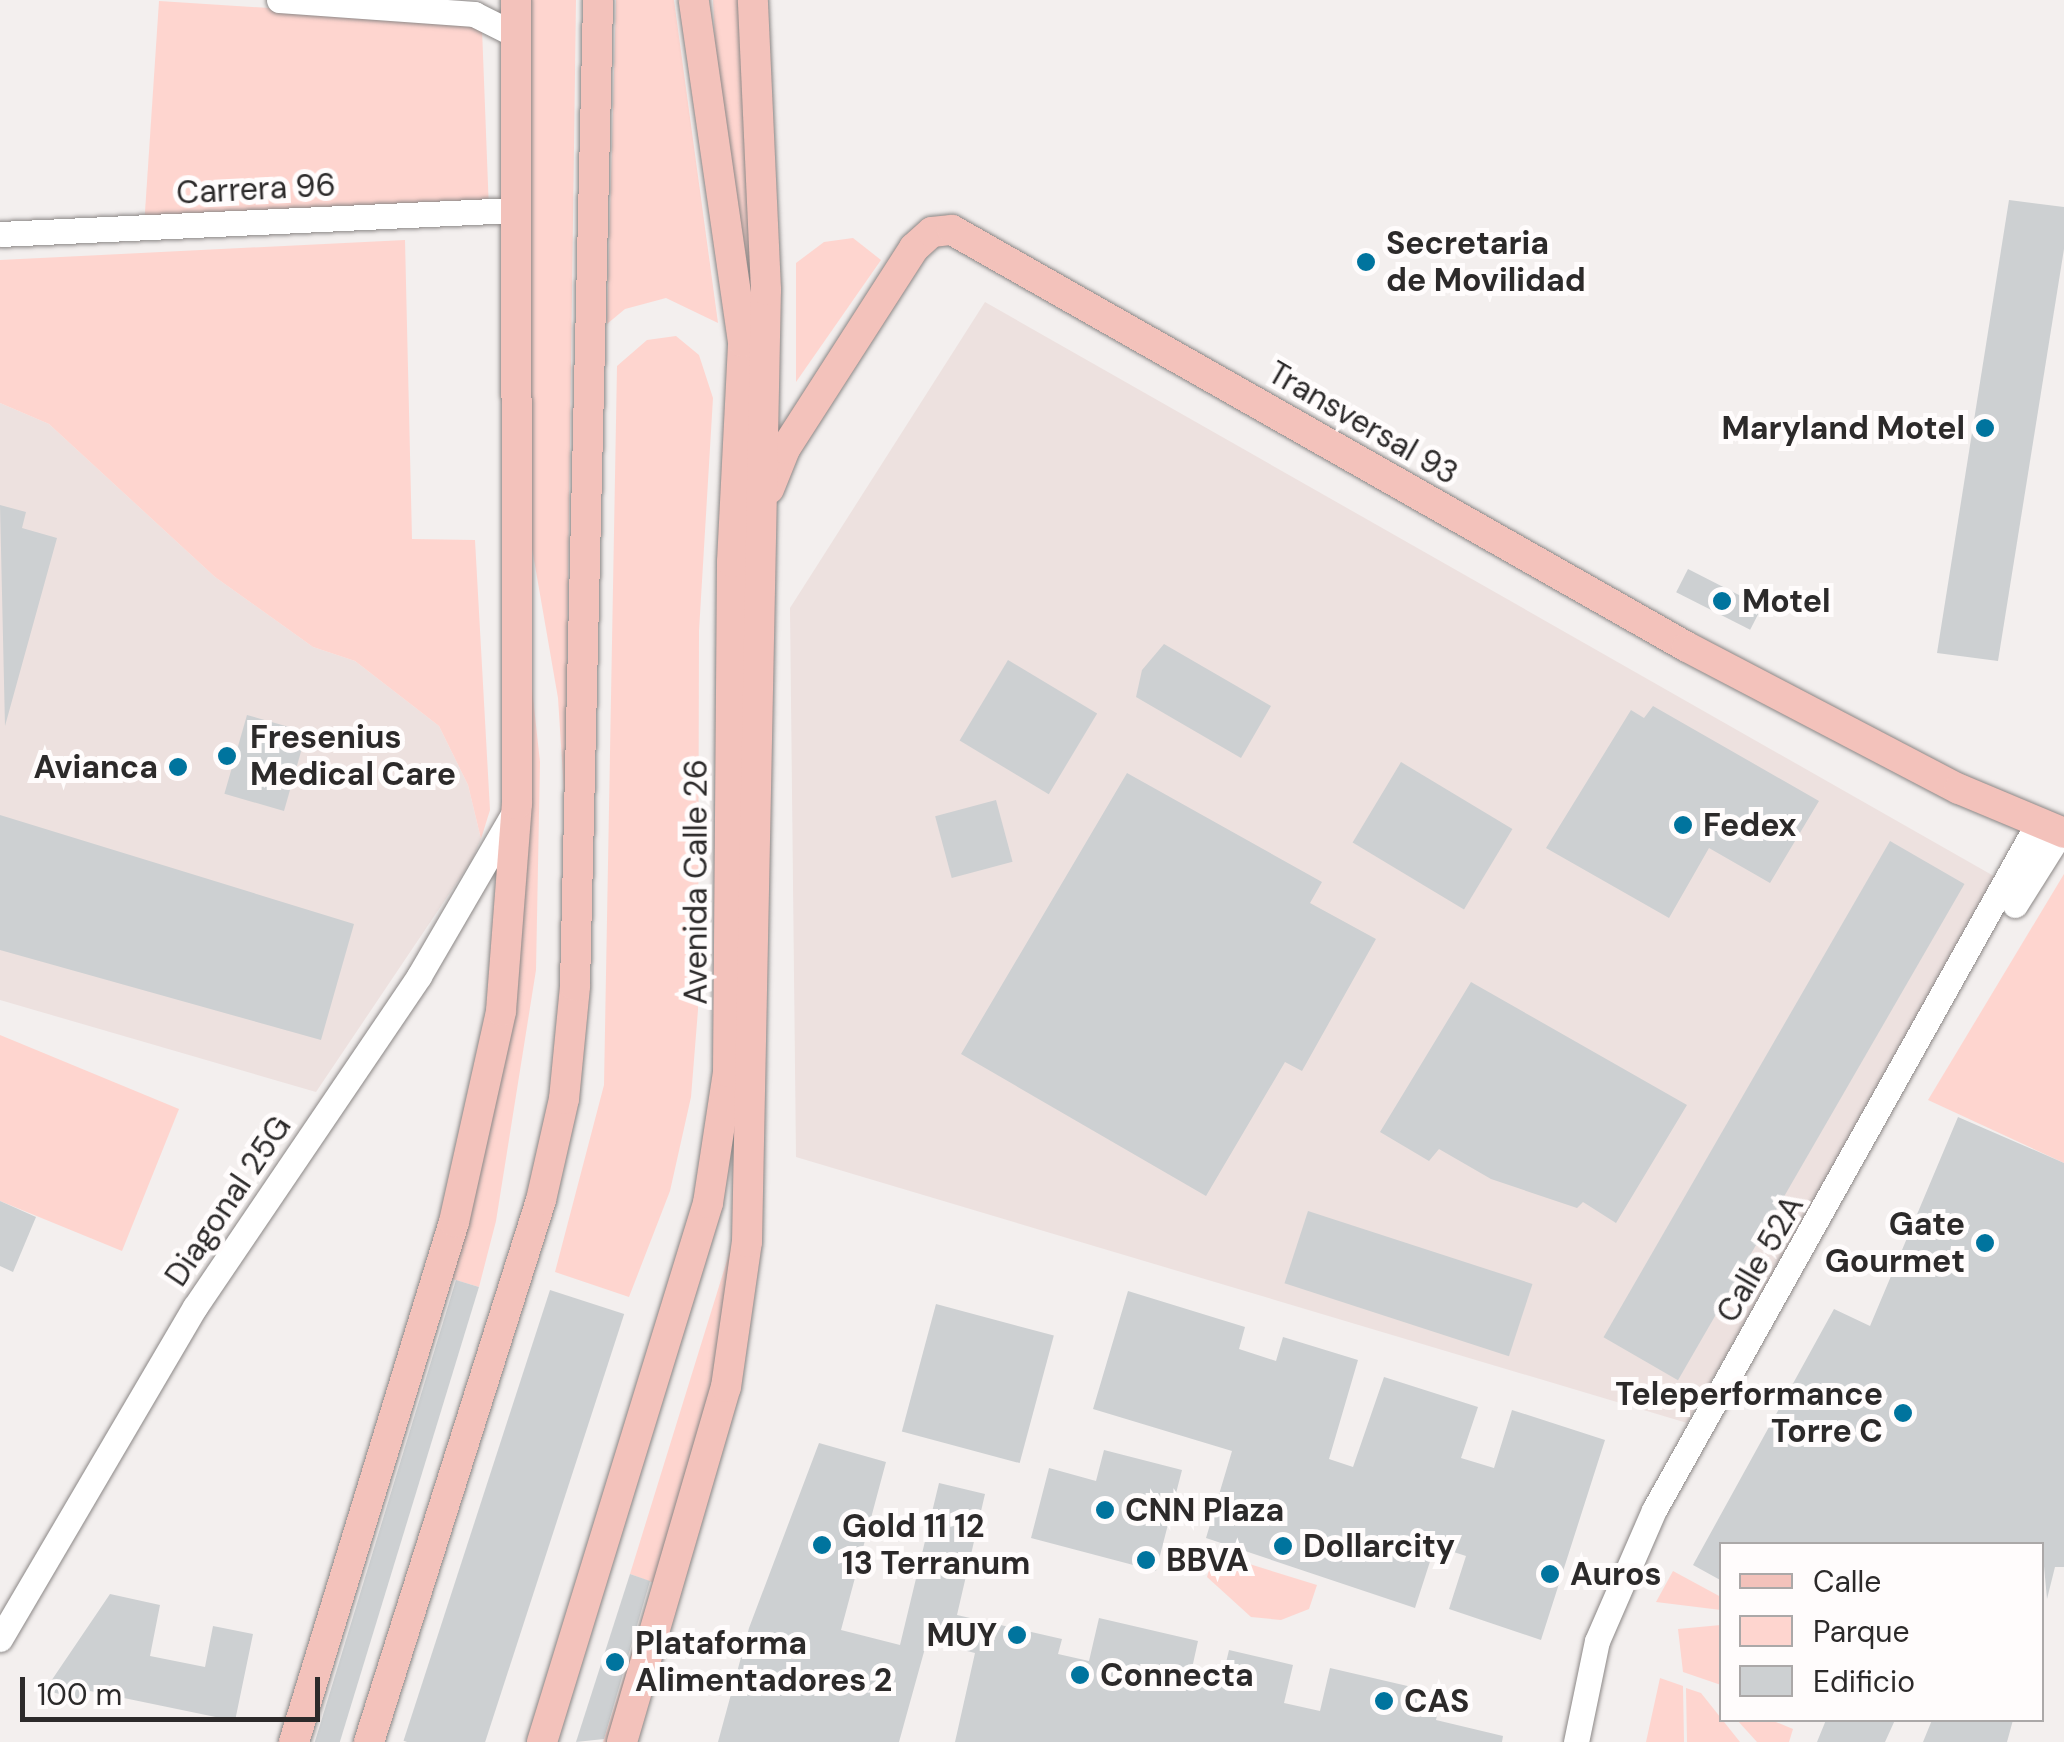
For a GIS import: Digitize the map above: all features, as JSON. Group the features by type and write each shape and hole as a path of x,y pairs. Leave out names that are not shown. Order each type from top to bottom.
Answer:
{"main road":[{"path":"294,1742 484,1102 514,904 516,0"},
{"path":"369,1742 541,1200 564,1099 576,970 598,0"},
{"name":"Avenida Calle 26","path":"542,1742 708,1202 725,1110 742,342 694,0"},
{"name":"Avenida Calle 26","path":"622,1742 702,1479 739,1317 752,1064 766,255 753,0"},
{"name":"Transversal 93","path":"761,521 785,448 914,248 932,232 952,230 1687,647 2054,829"}],"street":[{"path":"279,0 474,14 516,36"},
{"name":"Carrera 96","path":"0,234 516,210"},
{"name":"Diagonal 25G","path":"0,1639 195,1307 418,976 517,804"},
{"name":"Calle 52A","path":"1576,1742 1597,1641 1654,1510 2054,829"},
{"name":"Calle 52A","path":"1588,1742 1603,1662 1647,1553 2054,829"}],"shaded area":[{"path":"985,302 1999,879 1687,1423 796,1157 790,608"},
{"name":"Fresenius Medical Care","path":"0,403 49,424 215,577 313,647 355,661 439,726 468,785 481,839 472,860 316,1092 0,1000"}],"green space":[{"path":"529,0 576,0 565,807 558,698 529,531"},
{"path":"616,0 674,0 718,323 666,298 625,309 607,324"},
{"path":"713,0 743,0 758,365 715,42"},
{"path":"159,1 473,21 482,29 489,211 144,227"},
{"path":"853,238 881,260 796,382 796,263 824,242"},
{"path":"405,240 412,539 475,540 490,810 481,839 468,785 439,726 355,661 313,647 215,577 49,424 0,403 0,260"},
{"path":"676,336 699,355 713,398 699,631 698,1010 691,1097 670,1191 629,1297 555,1272 604,1085 617,366 647,340"},
{"path":"532,689 540,762 536,970 496,1221 479,1287 452,1279 307,1742 453,1250 529,824"},
{"path":"2064,874 2064,1163 1928,1100"},
{"path":"0,1035 179,1109 122,1251 0,1201"},
{"path":"742,1212 729,1322 611,1742 603,1742 654,1583 630,1574"},
{"path":"1214,1553 1317,1585 1309,1609 1281,1620 1251,1617 1207,1577"},
{"path":"1673,1571 1719,1596 1719,1610 1656,1602"},
{"path":"1719,1625 1719,1684 1683,1672 1678,1629"},
{"path":"1660,1678 1683,1686 1684,1742 1646,1742"},
{"path":"1686,1688 1701,1693 1719,1716 1719,1722 1724,1722 1740,1742 1687,1742"},
{"path":"1739,1722 1776,1722 1793,1729 1789,1742 1757,1742"}],"building":[{"path":"2009,200 2064,207 2064,249 1998,661 1937,653"},
{"path":"0,505 26,512 22,528 57,538 5,726"},
{"name":"Motel","path":"1688,569 1762,607 1750,630 1676,592"},
{"path":"1164,644 1271,706 1241,758 1136,697 1142,670"},
{"path":"1008,660 1097,714 1049,794 960,741"},
{"name":"Fedex","path":"1653,706 1819,801 1770,883 1709,848 1669,918 1546,848 1631,710 1644,718"},
{"path":"247,715 307,732 284,811 224,794"},
{"path":"1401,762 1512,829 1464,910 1353,843"},
{"path":"1127,773 1322,882 1310,903 1376,939 1302,1071 1285,1062 1206,1196 961,1054"},
{"path":"996,800 1013,862 952,878 935,816"},
{"path":"0,815 354,924 321,1040 0,950"},
{"path":"1890,841 1964,884 1678,1380 1604,1337"},
{"path":"1471,982 1687,1105 1616,1223 1583,1202 1577,1208 1491,1179 1439,1149 1429,1161 1380,1132"},
{"path":"1958,1117 2064,1163 2064,1567 2055,1567 2047,1599 2044,1542 1719,1542 1719,1579 1693,1565 1834,1309 1870,1326"},
{"path":"0,1201 36,1217 13,1272 0,1266"},
{"path":"1308,1211 1532,1284 1509,1356 1285,1283"},
{"path":"456,1280 479,1287 340,1742 315,1742"},
{"path":"550,1290 624,1314 485,1742 404,1741"},
{"path":"1128,1291 1245,1327 1239,1349 1276,1361 1283,1337 1358,1360 1329,1459 1353,1467 1384,1377 1478,1407 1461,1458 1494,1468 1512,1410 1605,1440 1541,1640 1449,1609 1466,1556 1435,1546 1415,1608 1206,1538 1232,1451 1093,1409"},
{"path":"936,1304 1054,1336 1020,1463 902,1432"},
{"path":"819,1443 886,1462 841,1630 900,1645 939,1483 985,1494 957,1615 1062,1639 1058,1654 1089,1661 1099,1618 1198,1641 1189,1682 1220,1688 1229,1650 1293,1665 1284,1703 1320,1711 1330,1668 1442,1694 1436,1720 1503,1736 1502,1742 955,1742 975,1653 927,1641 899,1742 718,1742 749,1628"},
{"name":"CNN Plaza","path":"1104,1450 1182,1470 1156,1571 1031,1538 1049,1468 1096,1481"},
{"name":"Plataforma Alimentadores 2","path":"630,1574 650,1581 604,1739 576,1742"},
{"path":"110,1594 160,1605 150,1656 205,1667 213,1626 253,1634 235,1721 90,1691 88,1702 45,1690"},
{"path":"1825,1722 1894,1722 1885,1742 1817,1742"},
{"path":"1931,1722 2012,1722 2007,1742 1923,1742"}],"place":[{"name":"Secretaria de Movilidad","path":"1366,262"},
{"name":"Maryland Motel","path":"1985,428"},
{"name":"Motel","path":"1722,601"},
{"name":"Fresenius Medical Care","path":"227,756"},
{"name":"Avianca","path":"178,767"},
{"name":"Fedex","path":"1683,825"},
{"name":"Gate Gourmet","path":"1985,1243"},
{"name":"Teleperformance Torre C","path":"1903,1413"},
{"name":"CNN Plaza","path":"1105,1510"},
{"name":"Gold 11 12 13 Terranum","path":"822,1545"},
{"name":"Dollarcity","path":"1283,1546"},
{"name":"BBVA","path":"1146,1560"},
{"name":"Auros","path":"1550,1574"},
{"name":"MUY","path":"1017,1635"},
{"name":"Plataforma Alimentadores 2","path":"615,1662"},
{"name":"Connecta","path":"1080,1675"},
{"name":"CAS","path":"1384,1701"}]}
